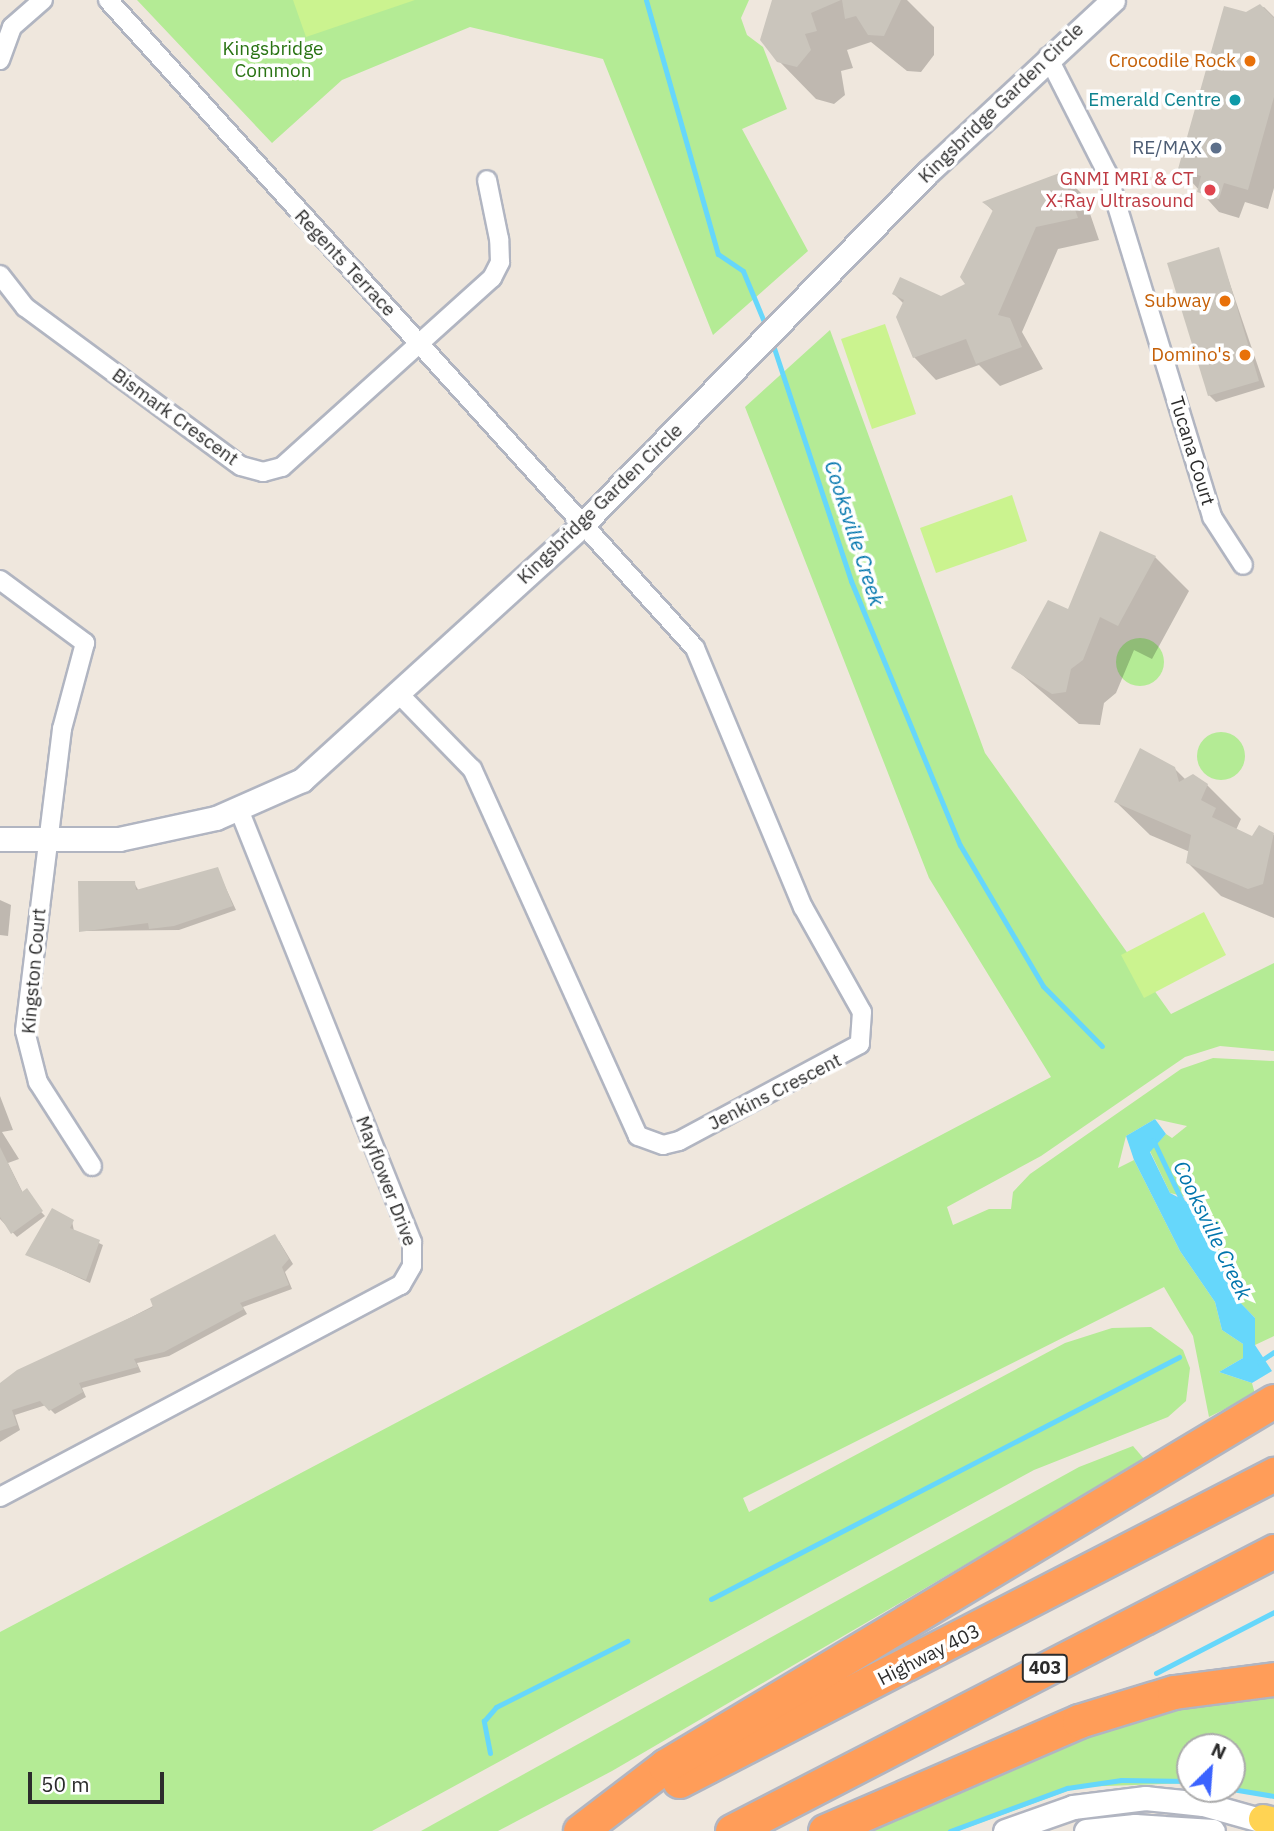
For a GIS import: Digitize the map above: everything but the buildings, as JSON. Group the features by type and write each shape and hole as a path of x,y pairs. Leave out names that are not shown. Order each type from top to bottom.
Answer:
{"highway":[{"path":"580,1831 665,1766 1274,1401"},
{"name":"Highway 403","path":"580,1831 1274,1474"},
{"name":"403","path":"732,1831 1274,1551"},
{"path":"825,1831 1090,1717 1174,1692 1274,1679"}],"street":[{"path":"0,60 12,27 43,0"},
{"name":"Regents Terrace","path":"108,0 584,523"},
{"name":"Kingsbridge Garden Circle","path":"0,839 46,844 119,839 240,811 302,780 400,695 584,523 738,367 785,313 1048,57 1113,0"},
{"name":"Tucana Court","path":"1048,57 1107,173 1212,516 1243,565"},
{"name":"Bismark Crescent","path":"0,275 25,307 241,466 263,472 282,467 492,278 500,262 487,180"},
{"name":"Jenkins Crescent","path":"400,695 472,769 638,1136 663,1145 679,1141 848,1055 860,1044 862,1013 803,907 710,675 680,628 584,523"},
{"name":"Kingston Court","path":"0,580 85,643 62,729 25,1031 37,1082 92,1166"},
{"name":"Mayflower Drive","path":"0,1497 401,1285 412,1266 412,1242 240,811"},
{"path":"1005,1831 1117,1799 1176,1800 1270,1822"},
{"path":"1086,1831 1135,1825 1213,1831"}],"green space":[{"name":"Kingsbridge Common","path":"137,0 749,0 741,18 747,35 763,47 787,109 742,129 808,251 713,335 603,59 470,27 342,80 272,143"},
{"path":"293,0 415,0 306,37"},
{"path":"885,324 916,414 872,429 841,339"},
{"path":"830,330 985,753 1171,1014 1274,963 1274,1051 1220,1046 1185,1057 1041,1156 947,1207 953,1225 989,1209 1011,1209 1013,1192 1030,1174 1181,1069 1213,1058 1274,1061 1274,1336 1255,1345 1255,1318 1234,1296 1191,1198 1170,1193 1150,1151 1166,1134 1172,1138 1187,1126 1155,1119 1126,1136 1118,1168 1134,1160 1180,1251 1215,1302 1222,1330 1243,1344 1243,1358 1219,1372 1252,1383 1255,1394 1209,1417 1193,1336 1164,1287 743,1498 749,1512 1065,1343 1112,1328 1151,1327 1183,1350 1190,1368 1186,1401 1168,1417 1034,1470 372,1831 0,1831 0,1632 1051,1077 929,878 745,407"},
{"path":"1012,495 1027,541 936,573 920,528"},
{"path":"1140,638 1149,639 1157,645 1163,653 1163,671 1157,679 1149,685 1140,686 1131,685 1123,679 1117,671 1116,662 1117,653 1123,645 1131,639"},
{"path":"1221,732 1230,733 1238,739 1244,747 1244,765 1238,773 1230,779 1221,780 1212,779 1204,773 1198,765 1197,756 1198,747 1204,739 1212,733"},
{"path":"1204,912 1226,955 1144,998 1121,955"},
{"path":"1133,1446 1145,1460 612,1771 498,1831 421,1831 1079,1467"},
{"path":"1274,1698 1274,1798 1246,1791 1246,1733 1176,1733 1176,1784 1078,1787 958,1831 865,1831 1071,1740 1149,1714 1229,1699"}],"water":[{"path":"1155,1119 1166,1134 1150,1152 1170,1193 1204,1211 1234,1296 1255,1318 1255,1345 1272,1371 1252,1383 1219,1372 1243,1358 1243,1344 1222,1330 1215,1302 1180,1251 1134,1160 1126,1136"}],"waterway":[{"name":"Cooksville Creek","path":"646,0 718,254 743,271 767,329"},
{"name":"Cooksville Creek","path":"772,342 851,581 960,845 1043,986 1102,1046"},
{"name":"Cooksville Creek","path":"1153,1140 1182,1201"},
{"path":"1259,1362 1274,1352"},
{"path":"711,1599 1179,1357"},
{"path":"1156,1673 1274,1612"},
{"path":"490,1753 484,1721 496,1707 627,1641"},
{"path":"950,1831 1067,1788 1121,1780 1176,1781"},
{"path":"1246,1791 1274,1796"}],"place":[{"name":"Crocodile Rock","path":"1250,61"},
{"name":"Emerald Centre","path":"1235,100"},
{"name":"RE/MAX","path":"1216,148"},
{"name":"GNMI MRI & CT X-Ray Ultrasound","path":"1210,190"},
{"name":"Subway","path":"1225,301"},
{"name":"Domino's","path":"1245,355"}]}
